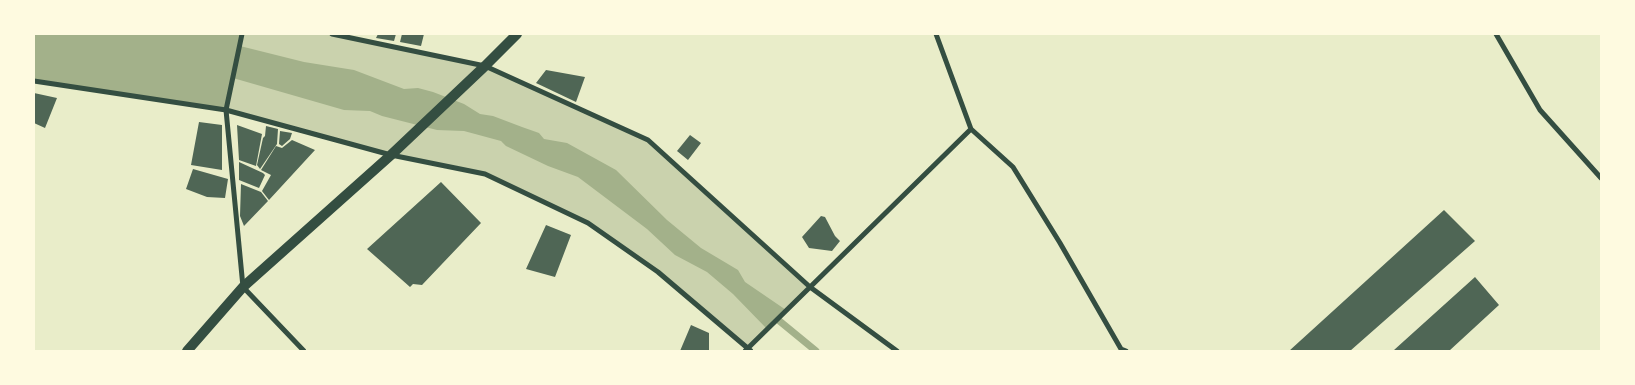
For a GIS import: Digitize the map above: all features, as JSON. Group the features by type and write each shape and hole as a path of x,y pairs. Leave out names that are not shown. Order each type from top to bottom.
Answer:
{"main road":[{"path":"187,351 243,287 391,155 517,34"}],"street":[{"path":"242,34 226,110 243,287 304,351"},
{"path":"332,34 485,66 648,140 810,287 897,351"},
{"path":"936,34 971,129 1013,167 1060,243 1120,349 1126,351"},
{"path":"1496,34 1540,110 1601,178"},
{"path":"34,81 226,110 391,155 485,174 588,223 658,272 748,350 971,129"}],"shaded area":[{"path":"34,34 242,34 240,46 304,62 354,70 404,89 418,88 433,92 464,104 480,114 493,116 539,133 544,139 567,143 616,170 667,220 701,248 738,270 745,282 786,310 767,329 733,294 707,272 675,255 647,229 578,177 548,166 506,146 501,141 464,131 437,130 382,116 370,111 344,110 233,78 226,110 34,81"},
{"path":"242,34 332,34 485,66 648,140 810,287 748,348 658,272 588,223 485,174 391,155 226,110"}],"building":[{"path":"378,34 396,34 394,41 376,38"},
{"path":"402,34 424,34 421,46 400,42"},
{"path":"546,70 585,77 576,102 536,83"},
{"path":"34,93 57,98 45,128 34,123"},
{"path":"199,122 222,125 222,170 191,165"},
{"path":"237,125 262,134 256,166 239,160"},
{"path":"266,126 278,129 277,144 260,169 257,165"},
{"path":"280,131 292,133 290,139 282,146 279,144"},
{"path":"690,135 701,143 688,160 677,151"},
{"path":"292,140 315,150 269,200 262,191 271,175 261,170 276,146 282,148"},
{"path":"239,162 265,175 259,188 239,180"},
{"path":"193,169 228,179 225,198 207,197 186,189"},
{"path":"441,182 481,223 422,285 413,284 410,287 367,249"},
{"path":"241,184 261,192 268,201 244,226 240,216"},
{"path":"1444,210 1475,241 1350,351 1289,351"},
{"path":"821,216 825,217 835,236 840,241 832,251 809,248 802,237"},
{"path":"546,225 571,235 555,277 526,269"},
{"path":"1475,277 1499,305 1449,351 1394,350"},
{"path":"691,325 709,333 709,351 680,351"}],"waterway":[{"path":"777,319 816,351"}]}
